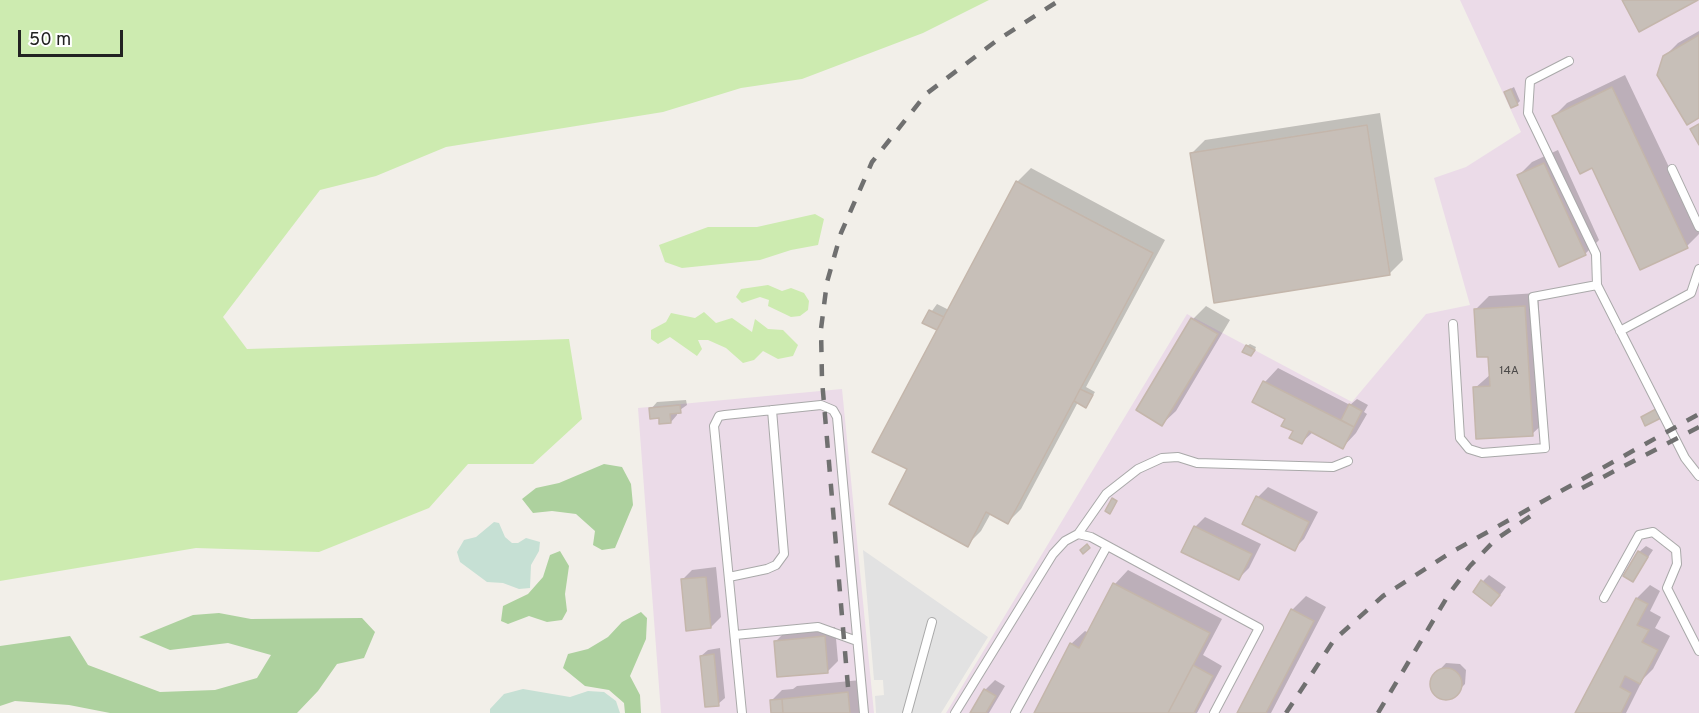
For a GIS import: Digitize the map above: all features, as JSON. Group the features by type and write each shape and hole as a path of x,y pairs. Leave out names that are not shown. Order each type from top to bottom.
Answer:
{"lane":[{"path":"1569,61 1530,81 1528,113 1596,254 1597,285 1685,458 1699,476"},
{"path":"1672,169 1699,227"},
{"path":"1620,331 1691,293 1699,269"},
{"path":"1453,324 1460,438 1469,449 1482,453 1545,448 1533,297 1597,285"},
{"path":"742,713 714,426 719,416 821,405 833,410 837,417 864,713"},
{"path":"729,577 776,565 784,554 772,410"},
{"path":"956,713 1053,554 1065,541 1078,534 1106,494 1138,469 1162,458 1178,457 1197,463 1333,467 1348,461"},
{"path":"1604,598 1639,535 1653,532 1676,550 1677,564 1667,588 1699,651"},
{"path":"1078,534 1091,537 1259,628 1214,713"},
{"path":"1015,713 1107,546"},
{"path":"907,713 932,622"},
{"path":"735,635 818,627 857,640"}],"shaded area":[{"path":"1460,0 1699,0 1699,713 946,713 1187,314 1352,402 1426,314 1470,305 1434,178 1466,167 1521,132"},
{"path":"842,389 874,713 661,713 638,408"},
{"path":"863,550 988,637 941,713 876,713 875,696 884,695 883,680 874,680"}],"green space":[{"path":"0,0 989,0 923,33 802,79 741,88 663,112 446,147 376,176 320,190 223,317 247,349 569,339 582,419 533,464 468,464 429,508 319,552 196,548 0,581"},
{"path":"815,214 824,219 818,245 791,250 760,260 682,268 665,262 659,245 708,227 757,227"},
{"path":"768,285 782,291 791,288 804,293 809,301 808,310 800,316 791,317 768,306 769,300 760,297 742,303 736,297 741,289"},
{"path":"704,312 716,323 732,318 752,332 755,319 768,329 783,330 798,345 793,356 778,359 763,351 754,360 743,363 726,348 708,340 698,340 702,349 697,356 670,337 658,344 651,339 651,330 666,322 671,313 695,318"},
{"path":"604,464 622,467 631,484 633,505 615,548 602,550 593,545 595,531 576,514 552,511 533,513 522,499 536,488 559,483"},
{"path":"494,522 499,523 505,537 512,543 518,543 526,538 540,542 539,551 531,565 530,588 519,589 503,583 487,582 460,562 457,552 464,540 476,537"},
{"path":"560,551 569,566 565,594 567,611 562,620 547,622 529,616 508,624 501,621 503,606 528,594 543,577 550,555"},
{"path":"641,612 647,618 646,639 630,676 640,695 641,713 625,713 624,703 609,690 585,686 563,668 568,654 588,649 608,637 622,622"},
{"path":"219,613 251,619 362,618 375,632 364,658 337,664 318,691 297,713 110,713 69,705 15,701 0,706 0,646 70,636 88,665 160,692 215,690 257,678 271,655 228,643 170,650 139,637 193,615"},
{"path":"523,689 570,697 588,691 604,692 616,701 620,713 490,713 490,709 504,694"}],"building":[{"path":"1622,0 1698,0 1639,32"},
{"path":"1699,35 1699,118 1687,125 1657,75 1663,56"},
{"path":"1612,87 1688,248 1640,270 1592,168 1580,174 1552,116"},
{"path":"1511,89 1518,105 1511,108 1504,92"},
{"path":"1699,124 1699,145 1690,129"},
{"path":"1367,125 1390,275 1214,303 1190,153"},
{"path":"1544,163 1586,255 1559,267 1517,175"},
{"path":"1016,181 1153,253 1008,524 986,512 968,547 889,504 907,469 872,452"},
{"path":"1525,306 1533,436 1476,439 1473,387 1490,386 1488,357 1477,357 1474,309"},
{"path":"929,310 944,317 937,330 922,323"},
{"path":"1191,318 1218,334 1162,426 1136,410"},
{"path":"1246,345 1255,350 1251,356 1242,352"},
{"path":"1263,381 1354,427 1343,449 1309,431 1302,444 1289,438 1293,431 1281,426 1285,419 1252,402"},
{"path":"1080,389 1093,395 1086,408 1074,401"},
{"path":"1349,404 1362,411 1354,427 1341,420"},
{"path":"680,405 681,413 670,414 671,423 659,424 659,418 650,419 649,408"},
{"path":"1656,409 1661,418 1645,426 1641,417"},
{"path":"1256,496 1309,522 1295,551 1242,524"},
{"path":"1112,498 1117,501 1110,514 1105,511"},
{"path":"1194,526 1252,554 1239,580 1181,552"},
{"path":"1087,544 1090,548 1083,554 1080,550"},
{"path":"1638,551 1648,557 1633,582 1623,576"},
{"path":"706,577 711,628 686,631 681,579"},
{"path":"1481,580 1500,595 1491,606 1473,592"},
{"path":"1113,583 1210,633 1168,713 1034,713 1070,643 1079,648"},
{"path":"1636,598 1648,604 1637,625 1649,630 1642,642 1658,650 1640,684 1625,676 1620,687 1631,693 1621,713 1575,713"},
{"path":"1291,609 1314,621 1266,713 1237,713"},
{"path":"825,636 828,673 777,677 774,641"},
{"path":"714,654 719,706 705,707 700,656"},
{"path":"1193,665 1213,676 1194,713 1168,713"},
{"path":"1446,668 1457,673 1462,684 1457,695 1446,700 1435,695 1430,684 1435,673"},
{"path":"984,689 996,696 986,713 970,713"},
{"path":"848,692 850,713 783,713 782,699"},
{"path":"782,699 783,713 771,713 770,700"}],"railway":[{"path":"848,687 822,380 821,329 827,282 841,233 872,162 926,94 996,41 1060,0"},
{"path":"1286,713 1334,640 1383,596 1450,553 1699,414"},
{"path":"1582,488 1699,427"},
{"path":"1378,713 1449,594 1470,566 1495,540 1532,515"}]}
